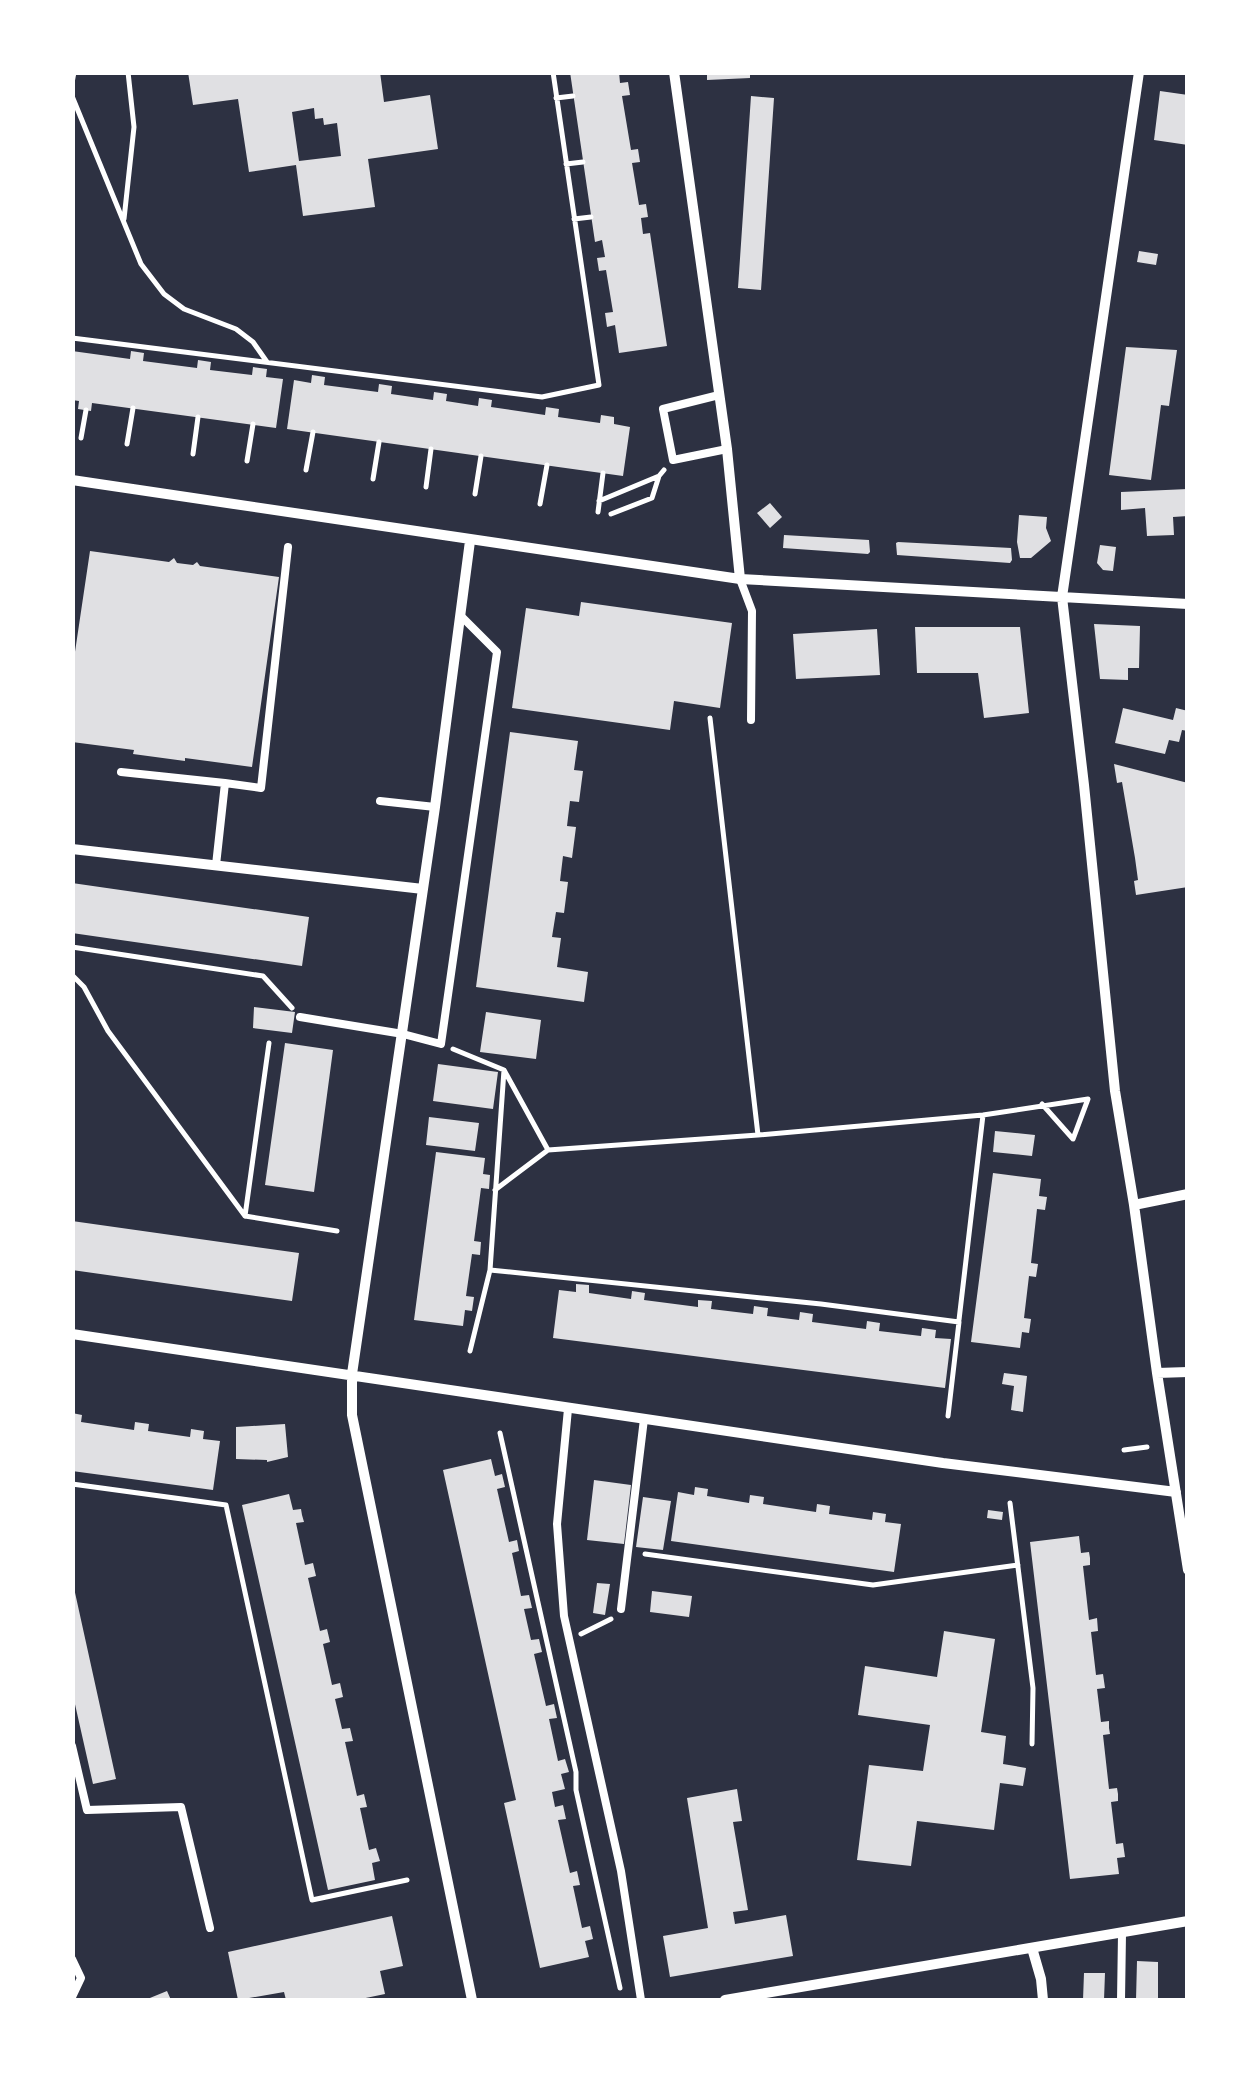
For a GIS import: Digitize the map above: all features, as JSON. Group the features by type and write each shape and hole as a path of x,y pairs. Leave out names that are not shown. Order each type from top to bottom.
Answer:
{"street":[{"path":"674,72 728,449 740,580"},
{"path":"1139,72 1062,597 1115,1091 1188,1570"},
{"path":"72,480 740,580 1188,604"},
{"path":"470,541 436,807 352,1374 352,1415 472,2000"},
{"path":"72,850 423,888"},
{"path":"1134,1206 1188,1194"},
{"path":"72,1334 943,1463 1176,1492"},
{"path":"1156,1373 1188,1372"},
{"path":"725,2000 1188,1921"},
{"path":"1032,1948 1043,2000"}],"lane":[{"path":"718,396 663,409 673,460 728,449"},
{"path":"120,772 261,788 288,548"},
{"path":"740,580 752,611 751,720"},
{"path":"300,1017 440,1044 497,652 461,616"},
{"path":"216,866 225,784"},
{"path":"380,801 436,807"},
{"path":"568,1408 558,1524 564,1616 621,1871 642,2000"},
{"path":"621,1609 644,1420"},
{"path":"72,1746 87,1810 181,1807 210,1928"},
{"path":"1121,2000 1122,1934"},
{"path":"72,1959 81,1978 72,1997"}],"path":[{"path":"72,83 74,72"},
{"path":"124,221 134,127 128,72"},
{"path":"72,338 542,396 599,385 552,72"},
{"path":"72,96 141,264 164,294 184,309 236,329 267,362"},
{"path":"556,98 573,96"},
{"path":"566,164 583,162"},
{"path":"574,219 591,217"},
{"path":"127,444 132,408"},
{"path":"81,438 86,410"},
{"path":"193,454 198,417"},
{"path":"247,462 253,424"},
{"path":"306,470 312,432"},
{"path":"372,480 378,442"},
{"path":"426,487 431,449"},
{"path":"475,494 481,456"},
{"path":"610,514 652,498 659,476 673,460"},
{"path":"540,504 546,466"},
{"path":"598,512 603,474"},
{"path":"599,501 659,476"},
{"path":"710,718 758,1136"},
{"path":"72,947 263,976 300,1017"},
{"path":"72,976 84,986 108,1031 245,1216 337,1231"},
{"path":"245,1216 270,1042"},
{"path":"440,1044 504,1070 548,1150"},
{"path":"470,1351 490,1270 504,1070"},
{"path":"495,1190 548,1150 983,1115 1042,1104 1088,1098 1073,1140 1042,1104"},
{"path":"948,1416 983,1115"},
{"path":"490,1270 959,1322"},
{"path":"500,1433 620,1988"},
{"path":"1124,1450 1147,1447"},
{"path":"72,1484 226,1505 312,1900 407,1880"},
{"path":"1010,1503 1033,1688 1032,1744"},
{"path":"628,1551 873,1586 1018,1565"},
{"path":"569,1640 617,1617 621,1609"}],"building":[{"path":"188,72 380,72 384,102 430,95 438,149 368,159 375,207 303,216 296,165 249,172 238,99 193,105","holes":["314,108 315,119 323,118 324,125 337,123 341,156 299,161 292,112"]},
{"path":"570,72 619,72 620,83 628,82 630,95 622,96 631,150 638,149 640,162 632,163 639,205 646,204 648,217 641,218 643,234 650,233 667,346 619,353 615,325 607,327 605,313 613,312 606,270 599,271 597,258 605,257 602,240 595,242"},
{"path":"707,72 750,72 750,78 707,80"},
{"path":"1160,91 1188,95 1188,145 1154,140"},
{"path":"751,96 774,98 761,290 738,288"},
{"path":"1139,251 1158,254 1156,265 1137,262"},
{"path":"1126,347 1177,350 1169,406 1161,405 1151,480 1109,475"},
{"path":"72,351 130,359 131,351 144,353 143,361 197,368 198,360 211,362 210,370 252,375 253,367 267,369 266,377 283,379 276,428 92,403 91,411 78,409 79,401 72,400"},
{"path":"312,375 325,377 324,385 378,392 379,384 392,386 391,394 433,400 434,392 447,394 446,401 478,406 479,398 492,400 491,407 545,415 546,407 559,409 558,417 600,423 601,415 614,417 614,424 630,427 623,476 287,429 294,380 311,383"},
{"path":"1188,489 1188,516 1173,517 1174,535 1147,536 1145,508 1121,510 1121,492"},
{"path":"770,503 782,517 770,528 757,513"},
{"path":"1019,515 1047,517 1051,541 1031,558 1020,558"},
{"path":"784,535 869,540 870,552 783,548"},
{"path":"898,542 1011,548 1012,560 1010,563 897,555"},
{"path":"1100,545 1116,547 1113,571 1103,570 1097,563"},
{"path":"90,551 169,562 174,558 177,563 197,562 200,566 279,577 252,767 133,754 134,750 72,742 72,672"},
{"path":"581,602 732,623 720,708 674,701 670,730 512,708 526,608 579,616"},
{"path":"1094,624 1140,626 1139,668 1128,668 1128,680 1100,679"},
{"path":"915,627 1020,627 1029,713 984,718 978,673 917,673"},
{"path":"877,629 880,675 796,679 793,634"},
{"path":"1123,708 1173,720 1176,708 1188,711 1188,731 1182,730 1179,742 1169,740 1165,754 1115,743"},
{"path":"510,732 578,741 574,770 583,771 579,802 570,801 567,826 576,827 572,858 563,856 560,881 568,882 564,913 556,912 552,937 561,938 557,967 588,972 584,1002 476,987"},
{"path":"1114,764 1188,783 1188,887 1136,895 1135,858 1122,782 1117,783"},
{"path":"72,883 309,917 302,966 72,933"},
{"path":"254,1007 295,1012 292,1033 253,1028"},
{"path":"486,1012 541,1020 536,1059 480,1052"},
{"path":"285,1043 333,1050 314,1192 265,1185"},
{"path":"438,1064 498,1072 493,1109 433,1101"},
{"path":"429,1117 479,1123 475,1151 426,1145"},
{"path":"995,1131 1035,1135 1032,1156 993,1152"},
{"path":"436,1152 485,1158 483,1174 490,1175 489,1189 481,1188 474,1241 481,1242 480,1255 472,1254 466,1296 474,1297 472,1311 465,1310 463,1326 414,1320"},
{"path":"993,1173 1041,1179 1039,1196 1047,1197 1045,1210 1037,1209 1031,1263 1038,1264 1036,1277 1029,1276 1024,1318 1031,1319 1029,1333 1022,1332 1020,1348 971,1342"},
{"path":"72,1221 299,1253 292,1301 72,1270"},
{"path":"576,1284 589,1285 589,1293 631,1299 632,1291 645,1293 644,1300 698,1307 698,1300 712,1301 711,1309 753,1314 754,1306 768,1308 767,1316 799,1320 800,1312 813,1314 812,1322 866,1329 867,1321 880,1323 879,1331 921,1336 922,1328 936,1330 935,1338 951,1339 945,1388 553,1338 559,1290 576,1292"},
{"path":"1004,1373 1027,1376 1023,1412 1011,1410 1014,1386 1002,1384"},
{"path":"72,1413 82,1415 81,1422 134,1430 135,1422 149,1424 148,1431 190,1437 191,1429 204,1431 203,1439 220,1441 213,1490 72,1471"},
{"path":"285,1424 288,1457 267,1462 236,1459 236,1427"},
{"path":"491,1459 495,1476 502,1474 505,1487 497,1489 509,1542 517,1540 519,1551 512,1553 521,1596 529,1595 532,1608 524,1609 531,1640 539,1639 542,1652 534,1654 546,1706 554,1704 557,1718 549,1719 558,1761 565,1759 569,1772 561,1774 565,1789 552,1792 555,1807 563,1805 566,1819 558,1820 570,1873 577,1871 580,1885 573,1886 582,1928 590,1926 593,1939 585,1941 589,1957 540,1968 504,1803 516,1800 443,1470"},
{"path":"594,1480 631,1485 624,1544 587,1540"},
{"path":"695,1487 708,1489 707,1496 749,1503 750,1495 764,1497 763,1504 816,1512 817,1504 830,1506 829,1514 872,1520 873,1512 886,1514 885,1522 901,1524 894,1572 671,1541 678,1492 694,1495"},
{"path":"289,1494 293,1510 301,1509 304,1522 296,1523 305,1565 313,1563 316,1576 308,1578 320,1631 327,1629 330,1642 323,1644 332,1685 340,1683 343,1697 335,1699 342,1729 350,1728 353,1741 345,1742 357,1796 364,1794 367,1807 360,1808 369,1850 376,1848 380,1861 372,1863 375,1880 328,1890 242,1505"},
{"path":"643,1497 671,1501 663,1550 636,1547"},
{"path":"988,1510 1003,1512 1002,1520 987,1518"},
{"path":"1079,1536 1081,1553 1089,1552 1090,1558 1090,1565 1083,1566 1089,1620 1097,1618 1098,1631 1091,1632 1096,1675 1103,1674 1105,1688 1097,1689 1101,1722 1109,1721 1110,1734 1103,1735 1109,1789 1117,1788 1118,1794 1118,1801 1111,1802 1116,1844 1123,1843 1125,1857 1117,1858 1119,1874 1070,1879 1030,1542"},
{"path":"597,1583 610,1584 605,1615 593,1613"},
{"path":"74,1588 116,1779 93,1784 72,1691"},
{"path":"652,1591 692,1596 689,1617 650,1612"},
{"path":"944,1631 995,1639 981,1732 1006,1736 1003,1764 1026,1768 1023,1786 1000,1783 994,1830 917,1821 911,1866 857,1860 869,1765 923,1771 930,1725 858,1715 865,1666 937,1677"},
{"path":"737,1789 742,1821 733,1822 748,1910 733,1912 735,1924 786,1915 793,1956 670,1977 663,1936 708,1928 687,1798"},
{"path":"392,1916 403,1966 380,1971 385,1994 356,2000 286,2000 284,1992 238,2000 228,1952"},
{"path":"1137,1961 1158,1962 1158,2000 1136,2000"},
{"path":"1084,1973 1105,1973 1104,2000 1083,2000"},
{"path":"167,1991 171,2000 145,2000"}]}
